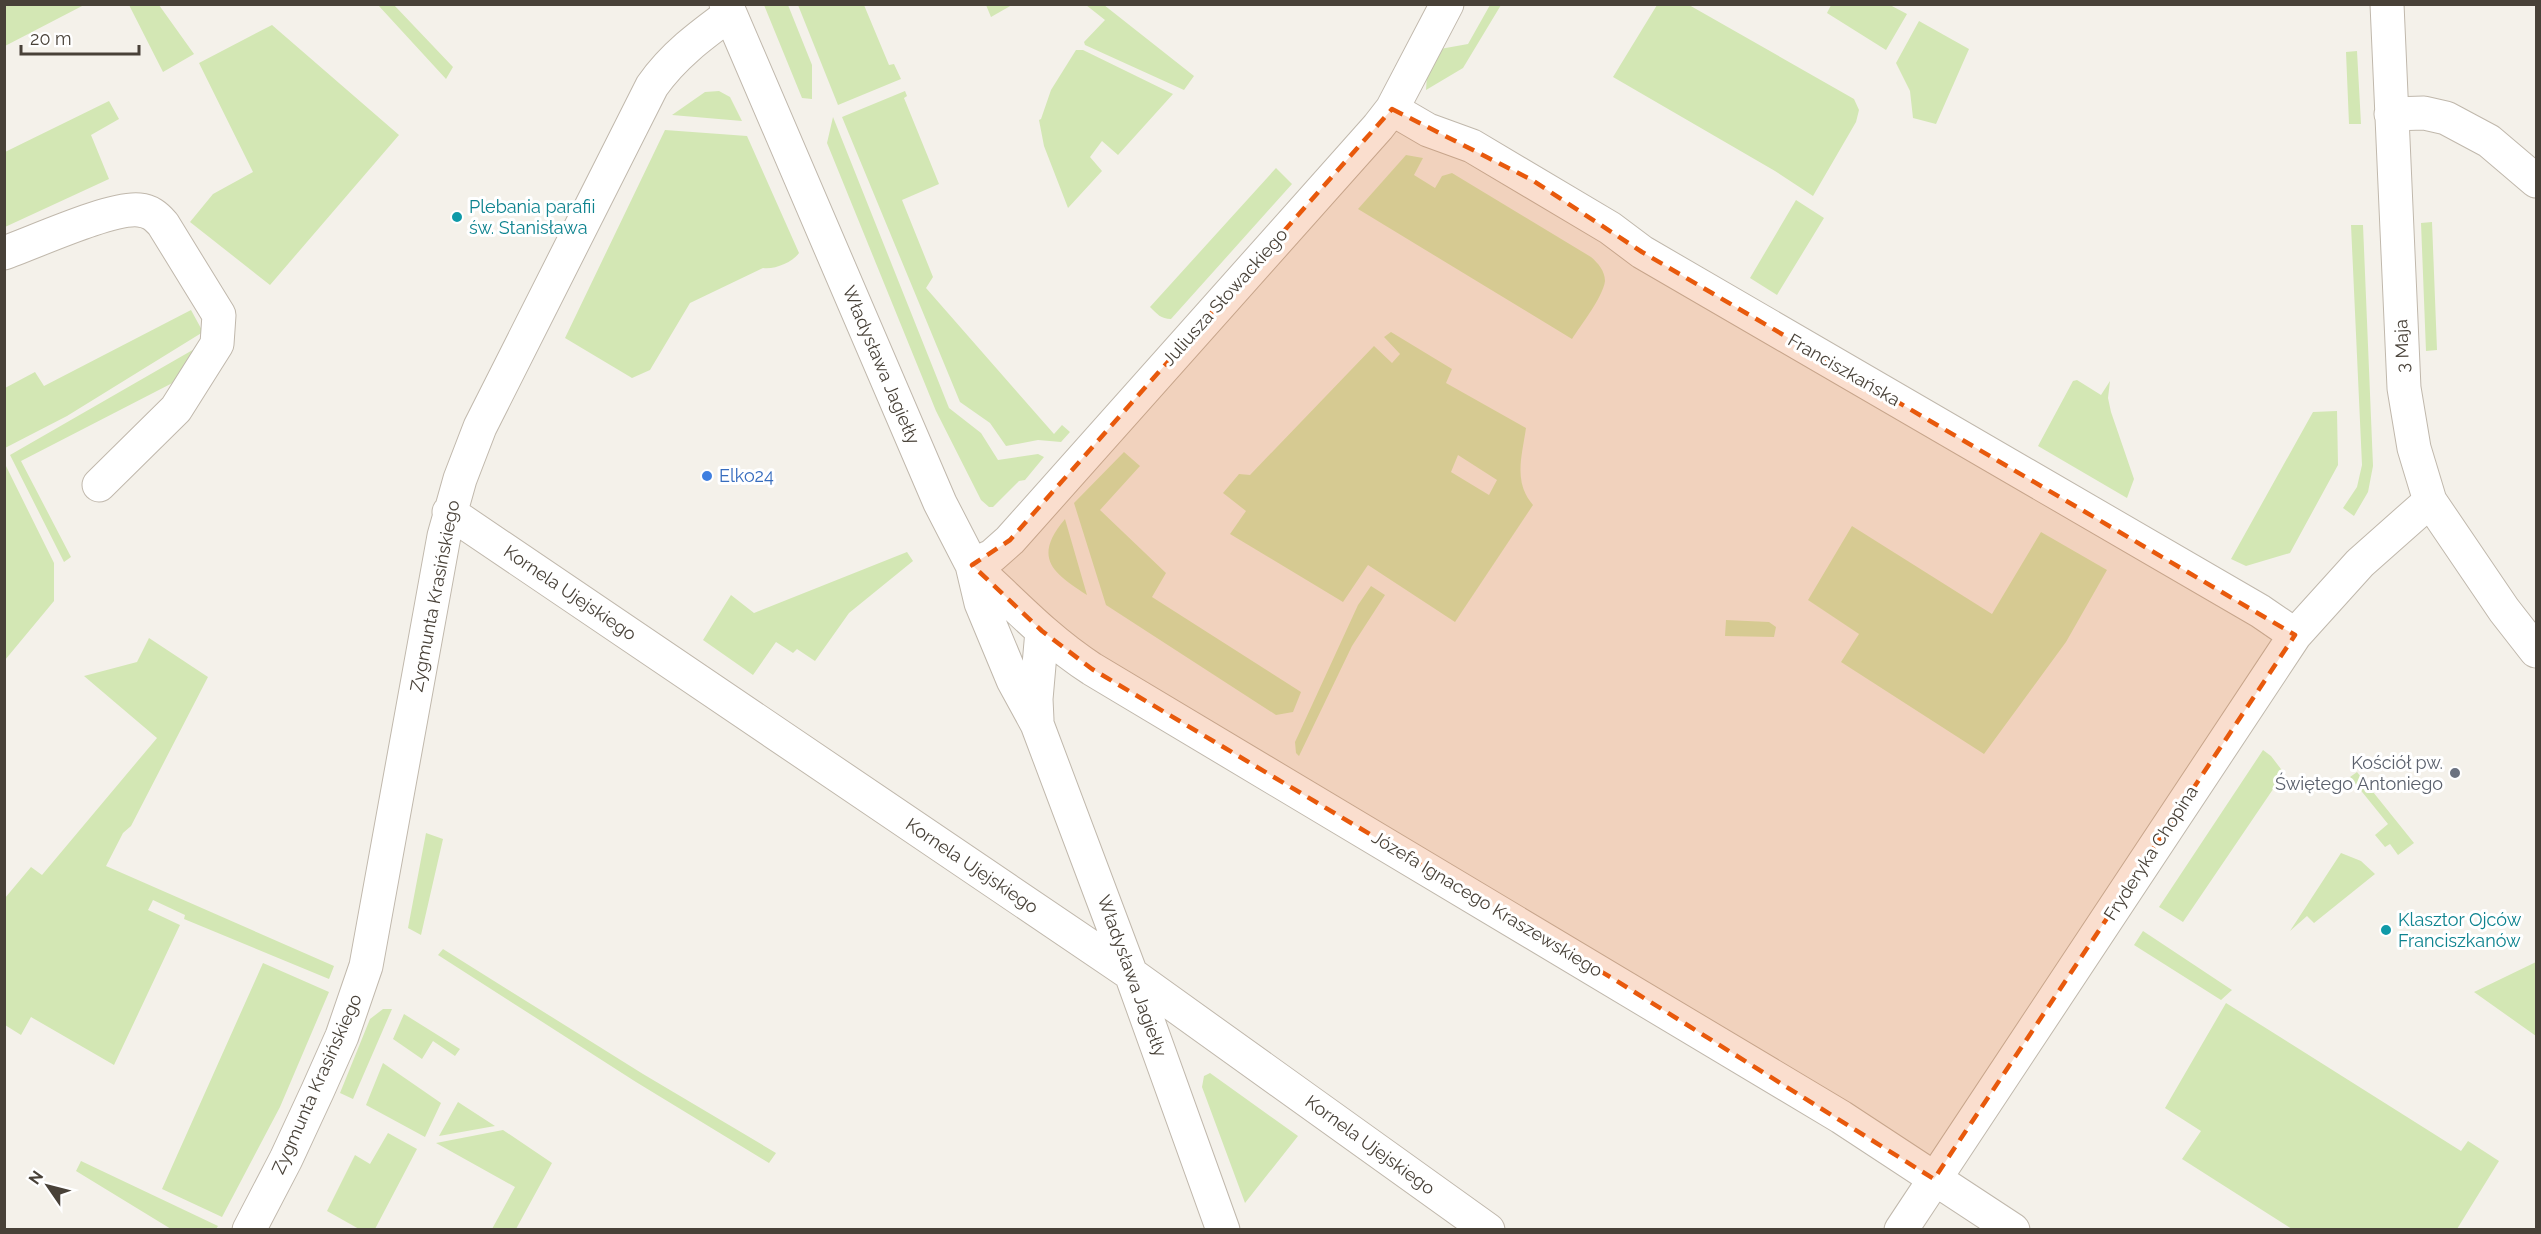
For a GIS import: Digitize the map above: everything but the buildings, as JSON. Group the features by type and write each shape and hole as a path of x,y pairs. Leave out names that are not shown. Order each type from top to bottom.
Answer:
{"street":[{"name":"Juliusza Słowackiego","path":"972,565 992,556 1010,540 1392,109 1447,4"},
{"name":"3 Maja","path":"2387,4 2404,388 2414,448 2430,501 2504,610 2536,651"},
{"name":"Zygmunta Krasińskiego","path":"249,1230 286,1160 342,1036 366,966 449,512 480,428 652,86 665,67 682,49 728,9"},
{"name":"Władysława Jagiełły","path":"728,9 940,503 972,565 981,603 1014,680 1037,724 1131,974 1223,1230"},
{"name":"Franciszkańska","path":"1392,109 1428,130 1472,146 1532,180 1610,228 1642,252 2260,610 2295,635"},
{"path":"2391,114 2424,113 2446,118 2489,141 2536,181"},
{"path":"4,253 114,213 139,210 151,213 163,224 219,315 217,344 176,409 99,485"},
{"name":"Fryderyka Chopina","path":"1901,1230 2295,635 2360,563 2430,501"},
{"name":"Kornela Ujejskiego","path":"449,512 1131,974 1488,1230"},
{"name":"Józefa Ignacego Kraszewskiego","path":"972,565 1042,632 1092,669 1841,1117 2013,1230"},
{"name":"Władysława Jagiełły","path":"1037,724 1036,699 1042,632"}],"highlighted area":[{"path":"1392,109 1532,180 1642,252 2295,635 1934,1179 1612,978 1092,669 1042,631 972,565 1010,540"}],"green space":[{"path":"5,4 84,4 84,5 5,46"},
{"path":"129,5 159,5 194,54 163,72"},
{"path":"378,5 394,5 453,67 446,79"},
{"path":"764,5 788,5 812,65 812,99 802,98"},
{"path":"798,5 864,5 889,65 894,64 901,79 838,105"},
{"path":"986,5 1012,5 991,17"},
{"path":"1086,5 1104,5 1194,76 1184,90 1085,45 1084,42 1105,20"},
{"path":"1490,5 1501,5 1463,68 1426,90 1427,75 1440,49 1468,44"},
{"path":"1657,5 1689,5 1854,99 1859,110 1856,122 1813,196 1775,171 1613,77"},
{"path":"1831,5 1890,5 1907,14 1886,50 1827,13"},
{"path":"1919,21 1969,49 1936,124 1913,118 1910,91 1896,63"},
{"path":"272,25 399,135 270,285 190,222 213,194 253,172 199,63"},
{"path":"1076,50 1083,50 1173,94 1118,155 1102,141 1090,157 1102,171 1068,208 1044,146 1039,120 1051,90"},
{"path":"2357,51 2361,124 2349,124 2346,52"},
{"path":"719,91 730,97 742,121 672,115 705,92"},
{"path":"905,91 907,96 904,98 939,184 902,200 933,277 926,288 1054,434 1062,425 1070,432 1061,442 1038,440 1006,446 990,423 960,402 842,117"},
{"path":"109,101 119,119 91,135 109,179 5,227 5,152"},
{"path":"833,117 949,408 981,433 998,460 1038,454 1044,457 1025,480 1019,481 993,507 989,507 981,500 936,411 827,143"},
{"path":"665,130 747,136 799,253 783,265 763,268 690,303 650,370 632,378 565,338"},
{"path":"1406,155 1423,158 1414,175 1435,188 1442,176 1452,173 1596,262 1604,274 1603,288 1596,303 1572,339 1358,209"},
{"path":"1276,168 1292,184 1171,319 1157,314 1150,307"},
{"path":"1796,200 1824,218 1777,295 1750,278"},
{"path":"2432,222 2437,350 2426,351 2421,223"},
{"path":"2351,225 2363,225 2373,466 2368,492 2354,516 2343,508 2357,487 2362,465"},
{"path":"191,310 203,332 67,416 5,448 5,388 35,372 44,386"},
{"path":"1391,332 1452,369 1446,383 1526,428 1520,468 1523,487 1533,505 1455,622 1368,565 1343,602 1230,534 1246,511 1223,493 1239,474 1250,475 1374,346 1392,363 1400,354 1384,337","holes":["1458,455 1497,480 1489,495 1451,472"]},
{"path":"210,340 186,376 21,461 71,557 64,562 10,455"},
{"path":"2077,380 2101,395 2110,381 2108,398 2111,412 2134,479 2127,498 2038,446 2073,381"},
{"path":"2337,411 2338,465 2290,553 2246,566 2231,559 2313,412"},
{"path":"1124,452 1140,466 1100,510 1166,573 1152,597 1301,692 1293,712 1276,715 1106,605 1074,503"},
{"path":"5,464 54,563 54,601 5,660"},
{"path":"1065,519 1087,595 1056,572 1048,554 1055,533"},
{"path":"1852,526 1992,614 2041,532 2107,570 2066,642 1984,754 1841,662 1859,634 1808,600"},
{"path":"907,552 913,561 849,613 815,661 797,649 793,653 776,642 753,675 703,640 731,595 754,613"},
{"path":"1371,586 1385,595 1352,646 1299,756 1296,753 1295,742 1358,605"},
{"path":"1726,620 1769,622 1776,627 1774,637 1725,636"},
{"path":"149,638 208,677 131,826 123,833 106,866 334,966 329,979 184,919 185,915 153,900 148,910 180,925 114,1065 31,1017 21,1035 5,1025 5,898 31,867 42,875 157,738 84,676 137,662"},
{"path":"2263,750 2271,756 2284,773 2183,922 2159,907"},
{"path":"2357,772 2414,843 2398,855 2390,844 2385,847 2375,835 2388,824 2350,777"},
{"path":"426,833 443,839 421,935 408,928"},
{"path":"2341,853 2361,861 2375,874 2314,923 2307,916 2290,931"},
{"path":"2143,931 2232,990 2221,1000 2134,945"},
{"path":"443,949 643,1074 776,1153 769,1163 636,1082 438,955"},
{"path":"2536,962 2536,1036 2474,992"},
{"path":"263,963 329,992 280,1107 222,1217 162,1189"},
{"path":"2226,1003 2461,1151 2468,1141 2499,1161 2457,1229 2292,1229 2182,1159 2201,1131 2165,1108"},
{"path":"383,1009 392,1009 353,1099 340,1093 370,1019"},
{"path":"404,1014 460,1049 455,1056 433,1041 422,1059 393,1039"},
{"path":"383,1063 441,1103 425,1137 366,1105"},
{"path":"1210,1073 1298,1136 1245,1203 1202,1087 1204,1076"},
{"path":"458,1102 495,1126 439,1136"},
{"path":"503,1130 552,1163 516,1229 492,1229 515,1187 436,1143"},
{"path":"388,1133 417,1149 375,1229 359,1229 327,1211 355,1155 370,1164"},
{"path":"81,1161 218,1226 216,1229 171,1229 76,1171"}],"place":[{"name":"Plebania parafii św. Stanisława","path":"457,217"},
{"name":"Elko24","path":"707,476"},
{"name":"Kościół pw. Świętego Antoniego","path":"2455,773"},
{"name":"Klasztor Ojców Franciszkanów","path":"2386,930"}]}
